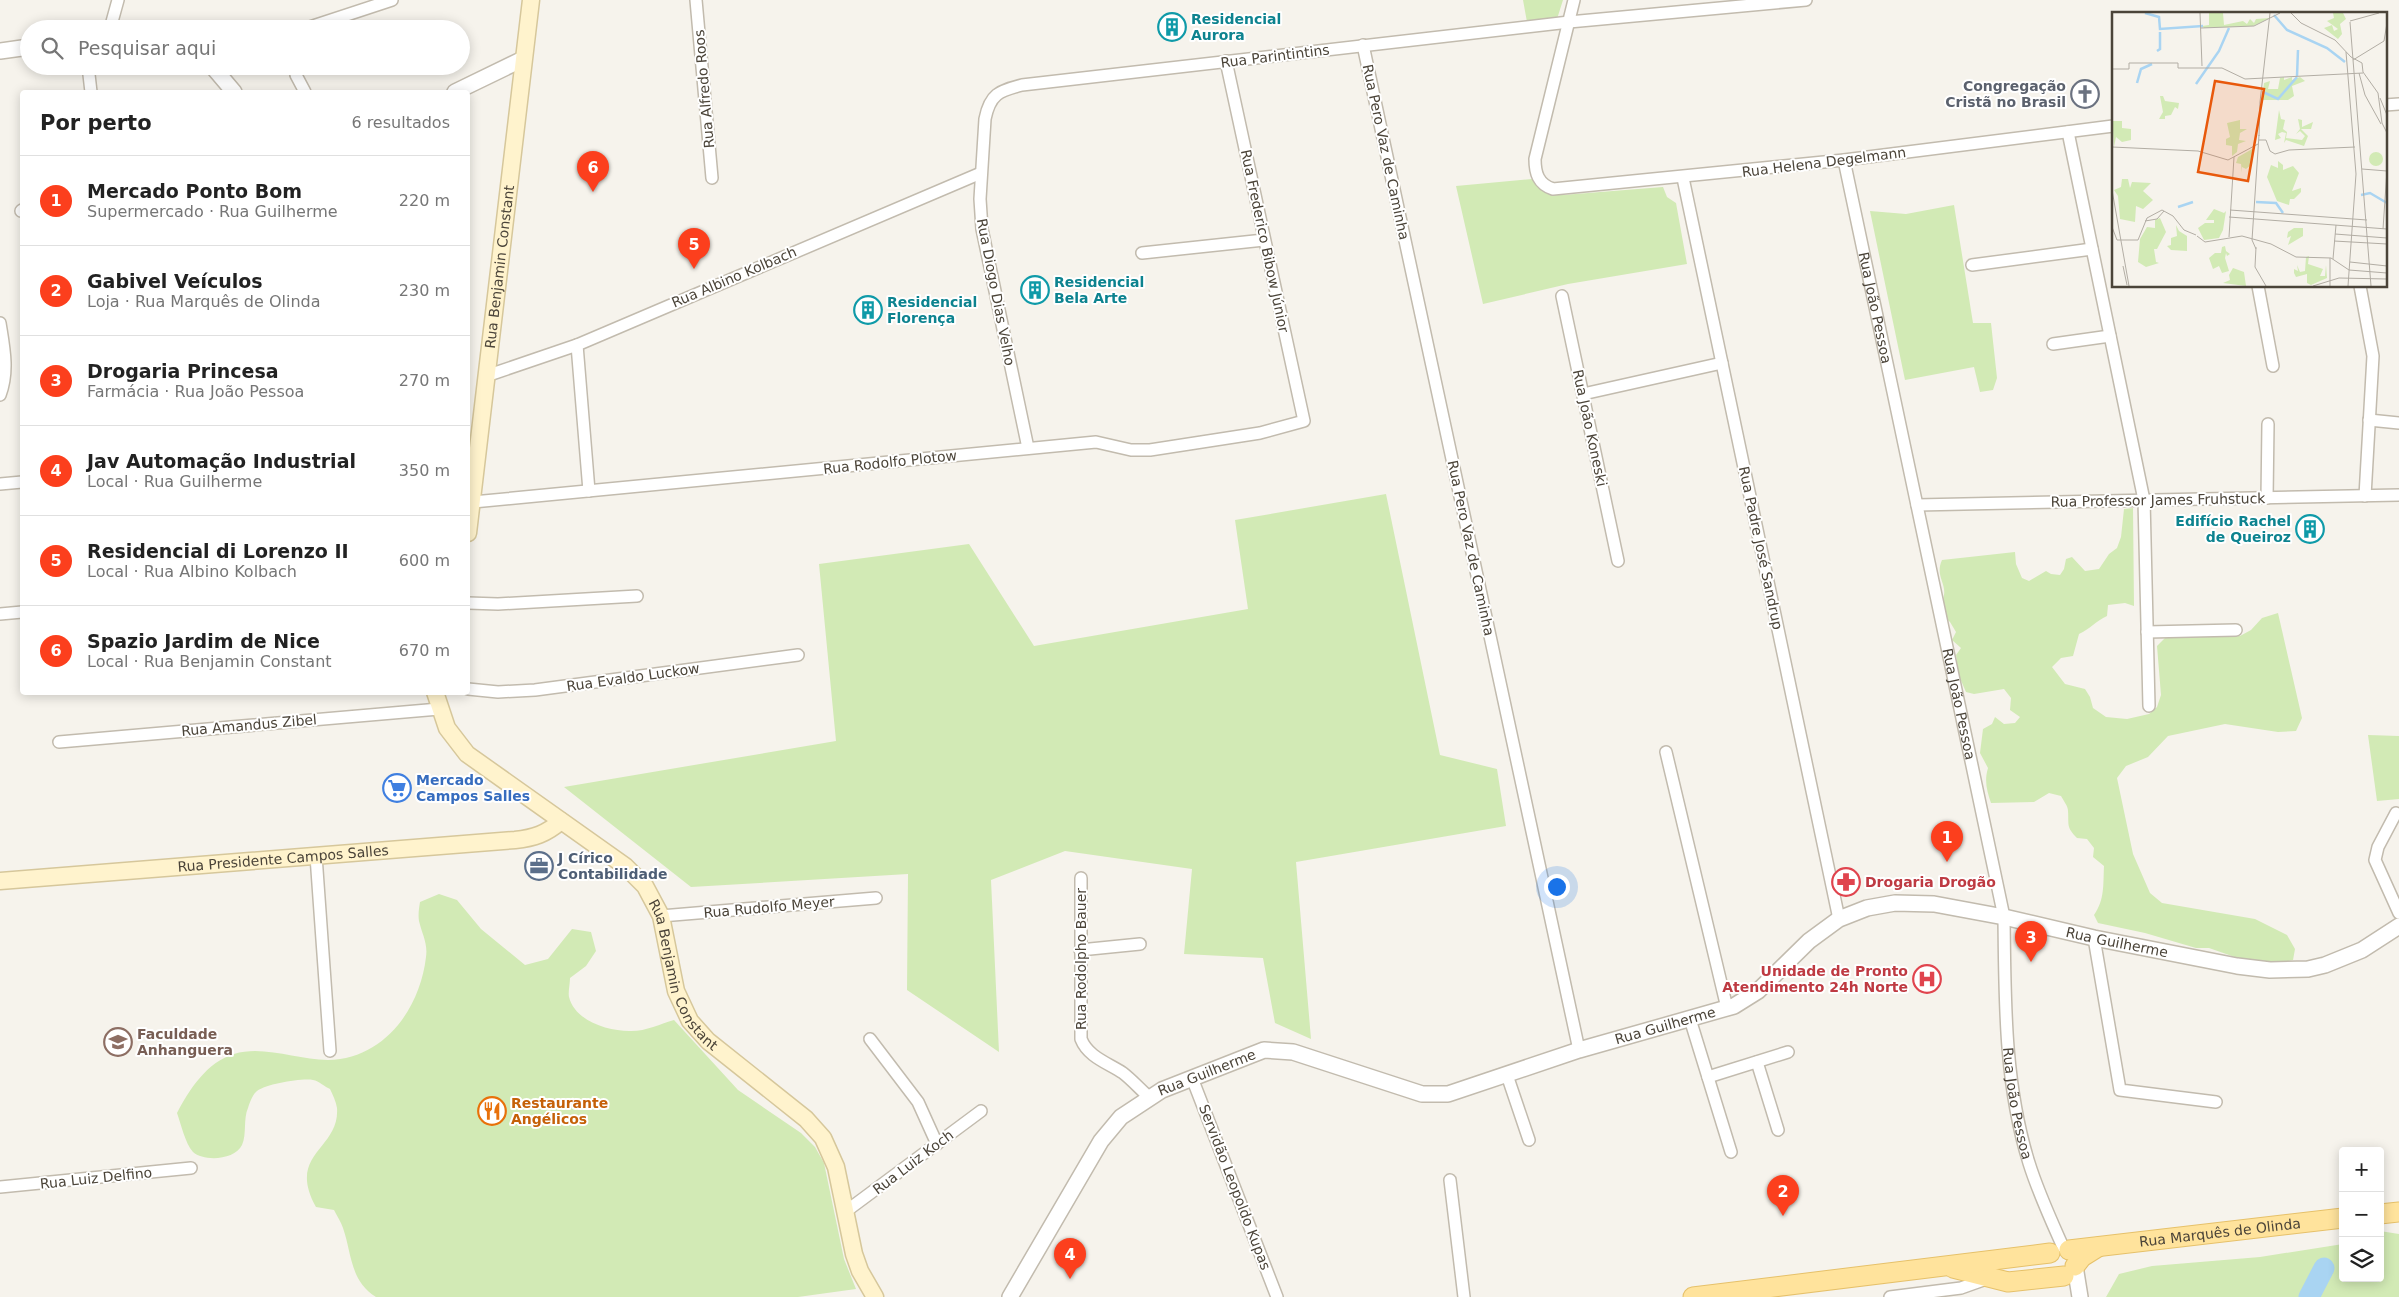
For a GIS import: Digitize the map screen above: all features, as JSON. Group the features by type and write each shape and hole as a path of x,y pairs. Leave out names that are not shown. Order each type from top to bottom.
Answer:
{"main road":[{"name":"Rua Benjamin Constant","path":"470,518 473,444 486,376 531,0"},
{"name":"Rua Benjamin Constant","path":"436,695 447,728 467,754 635,875 651,895 661,916 676,991 690,1021 708,1041 806,1120 823,1138 836,1167 854,1254 860,1271 875,1297"},
{"name":"Rua Presidente Campos Salles","path":"0,880 534,838 547,833 561,821"},
{"path":"2384,1214 2399,1212"},
{"name":"Rua Marquês de Olinda","path":"2064,1258 2099,1247 2339,1218"},
{"path":"1693,1297 1723,1295 2004,1258 2064,1258"},
{"path":"1989,1278 2004,1258"},
{"path":"1945,1265 1989,1278 2013,1282 2064,1258"}],"street":[{"path":"112,20 118,0"},
{"path":"329,20 392,0"},
{"name":"Rua Alfredo Roos","path":"696,0 712,178"},
{"path":"1569,22 1574,0"},
{"name":"Rua Parintintins","path":"988,105 998,93 1022,85 1569,22 1806,0"},
{"name":"Rua Helena Degelmann","path":"1569,22 1537,147 1535,169 1539,179 1548,187 1562,189 1683,178 2112,126"},
{"name":"Rua Pero Vaz de Caminha","path":"1363,45 1579,1050"},
{"path":"0,51 20,48"},
{"path":"459,90 523,59"},
{"name":"Rua Frederico Bibow Júnior","path":"1226,61 1304,421"},
{"path":"89,75 91,90"},
{"path":"219,75 230,90"},
{"path":"296,75 304,90"},
{"path":"2386,105 2399,104"},
{"name":"Rua Diogo Dias Velho","path":"988,105 981,173 982,229 1028,448"},
{"path":"2068,132 2144,500 2149,706"},
{"name":"Rua João Pessoa","path":"1844,160 2004,917 2006,1017 2011,1077 2028,1162 2079,1295"},
{"name":"Rua Albino Kolbach","path":"486,376 577,345 981,173"},
{"name":"Rua Padre José Sandrup","path":"1683,178 1840,919"},
{"path":"1142,253 1264,240"},
{"path":"1972,266 2092,249"},
{"path":"2258,288 2273,366"},
{"path":"2360,288 2373,356 2366,496"},
{"name":"Rua João Koneski","path":"1562,296 1618,561"},
{"path":"0,323 6,365 4,383 0,394"},
{"path":"2053,344 2110,336"},
{"path":"577,345 589,491"},
{"path":"1583,394 1722,363"},
{"path":"2369,420 2399,423"},
{"name":"Rua Rodolfo Plotow","path":"472,502 1096,442 1131,450 1150,450 1260,433 1304,421"},
{"path":"2267,498 2268,424"},
{"path":"0,484 20,482"},
{"name":"Rua Professor James Fruhstuck","path":"1917,505 2399,495"},
{"path":"470,603 498,604 638,596"},
{"path":"0,614 20,612"},
{"path":"2147,632 2236,630"},
{"name":"Rua Evaldo Luckow","path":"470,689 498,692 536,690 798,655"},
{"name":"Rua Amandus Zibel","path":"59,742 439,709"},
{"path":"1666,752 1727,1008"},
{"path":"2396,813 2378,847 2375,860 2399,912"},
{"path":"316,856 330,1051"},
{"name":"Rua Rodolpho Bauer","path":"1081,878 1080,1030 1084,1048 1121,1072 1149,1097"},
{"name":"Rua Rudolfo Meyer","path":"661,916 876,898"},
{"name":"Rua Guilherme","path":"1010,1297 1101,1141 1121,1116 1149,1097 1264,1050 1280,1050 1422,1094 1436,1095 1459,1092 1579,1050 1727,1008 1758,991 1809,941 1840,919 1867,908 1904,903 1934,904 2004,917 2094,938 2237,966 2287,970 2326,965 2344,959 2375,943 2399,926"},
{"path":"2094,938 2120,1090 2216,1102"},
{"path":"1080,950 1140,944"},
{"path":"1690,1019 1731,1152"},
{"path":"870,1039 918,1102 937,1144"},
{"path":"1708,1077 1788,1052"},
{"path":"1757,1062 1778,1130"},
{"path":"1507,1075 1529,1140"},
{"name":"Servidão Leopoldo Kupas","path":"1192,1078 1277,1297"},
{"name":"Rua Luiz Koch","path":"845,1212 981,1111"},
{"name":"Rua Luiz Delfino","path":"0,1187 191,1168"},
{"path":"1450,1180 1464,1297"},
{"path":"1890,1297 1961,1288 1989,1278"}],"green space":[{"path":"1523,0 1563,0 1557,19 1527,22"},
{"path":"1532,179 1546,191 1563,195 1663,187 1667,197 1676,203 1687,264 1568,284 1483,304 1456,186"},
{"path":"1954,205 1973,323 1991,323 1997,378 1993,390 1980,392 1974,367 1905,380 1870,211 1906,214"},
{"path":"1386,494 1440,755 1497,769 1506,826 1296,862 1311,1039 1275,1023 1263,958 1184,954 1192,869 1065,851 991,880 999,1052 907,990 908,874 691,887 564,787 836,741 819,564 969,544 1034,646 1248,609 1235,520"},
{"path":"2133,508 2134,606 2125,603 2108,605 2107,616 2079,634 2073,656 2061,658 2052,667 2065,684 2085,689 2090,697 2093,708 2106,717 2127,719 2149,714 2157,707 2161,695 2157,646 2165,638 2240,636 2251,630 2262,618 2278,613 2302,718 2296,731 2278,732 2225,724 2168,736 2148,757 2126,766 2117,778 2133,854 2150,893 2162,903 2255,919 2287,935 2295,949 2293,960 2280,963 2249,962 2209,948 2196,948 2145,933 2098,923 2094,915 2102,897 2104,866 2093,857 2094,848 2087,839 2077,838 2071,831 2068,809 2061,796 2049,793 2034,802 1991,803 1986,786 1988,768 1980,753 1983,729 1992,724 1995,717 2004,724 2015,723 2020,717 2010,710 2011,698 2004,689 1974,694 1966,692 1959,676 1956,655 1961,648 1952,640 1956,632 1950,622 1941,614 1944,597 1940,575 1942,560 2015,552 2016,564 2022,578 2029,581 2046,571 2051,574 2060,575 2064,569 2066,559 2072,557 2085,571 2099,569 2109,554 2117,548 2121,537 2124,509"},
{"path":"2368,735 2399,736 2399,799 2377,801"},
{"path":"439,894 457,900 481,929 525,965 548,959 572,929 591,932 596,951 586,966 570,978 569,997 572,1005 593,1023 621,1031 640,1030 674,1020 738,1090 801,1133 815,1147 824,1163 844,1259 856,1289 798,1297 376,1297 367,1291 357,1275 343,1228 334,1210 316,1207 308,1189 307,1175 310,1163 331,1134 336,1122 337,1108 330,1089 315,1081 308,1080 284,1082 262,1088 256,1092 250,1103 242,1145 238,1150 233,1154 219,1158 204,1157 193,1152 185,1139 177,1113 193,1086 215,1063 234,1054 257,1051 328,1060 348,1057 366,1051 382,1041 396,1028 416,995 426,957 425,943 419,921 420,902"},
{"path":"2384,1232 2399,1234 2399,1297 2106,1297 2119,1274 2152,1266 2260,1257 2339,1245 2339,1282 2384,1282"}],"waterway":[{"path":"2309,1297 2324,1268"}],"place":[{"name":"Residencial Aurora","path":"1172,27"},
{"name":"Congregação Cristã no Brasil","path":"2085,94"},
{"name":"Spazio Jardim de Nice","path":"593,192"},
{"name":"Residencial di Lorenzo II","path":"694,269"},
{"name":"Residencial Bela Arte","path":"1035,290"},
{"name":"Residencial Florença","path":"868,310"},
{"name":"Edifício Rachel de Queiroz","path":"2310,529"},
{"name":"Mercado Campos Salles","path":"397,788"},
{"name":"Mercado Ponto Bom","path":"1947,862"},
{"name":"J Círico Contabilidade","path":"539,866"},
{"name":"Drogaria Drogão","path":"1846,882"},
{"name":"Drogaria Princesa","path":"2031,962"},
{"name":"Unidade de Pronto Atendimento 24h Norte","path":"1927,979"},
{"name":"Faculdade Anhanguera","path":"118,1042"},
{"name":"Restaurante Angélicos","path":"492,1111"},
{"name":"Gabivel Veículos","path":"1783,1216"},
{"name":"Jav Automação Industrial","path":"1070,1279"}]}
